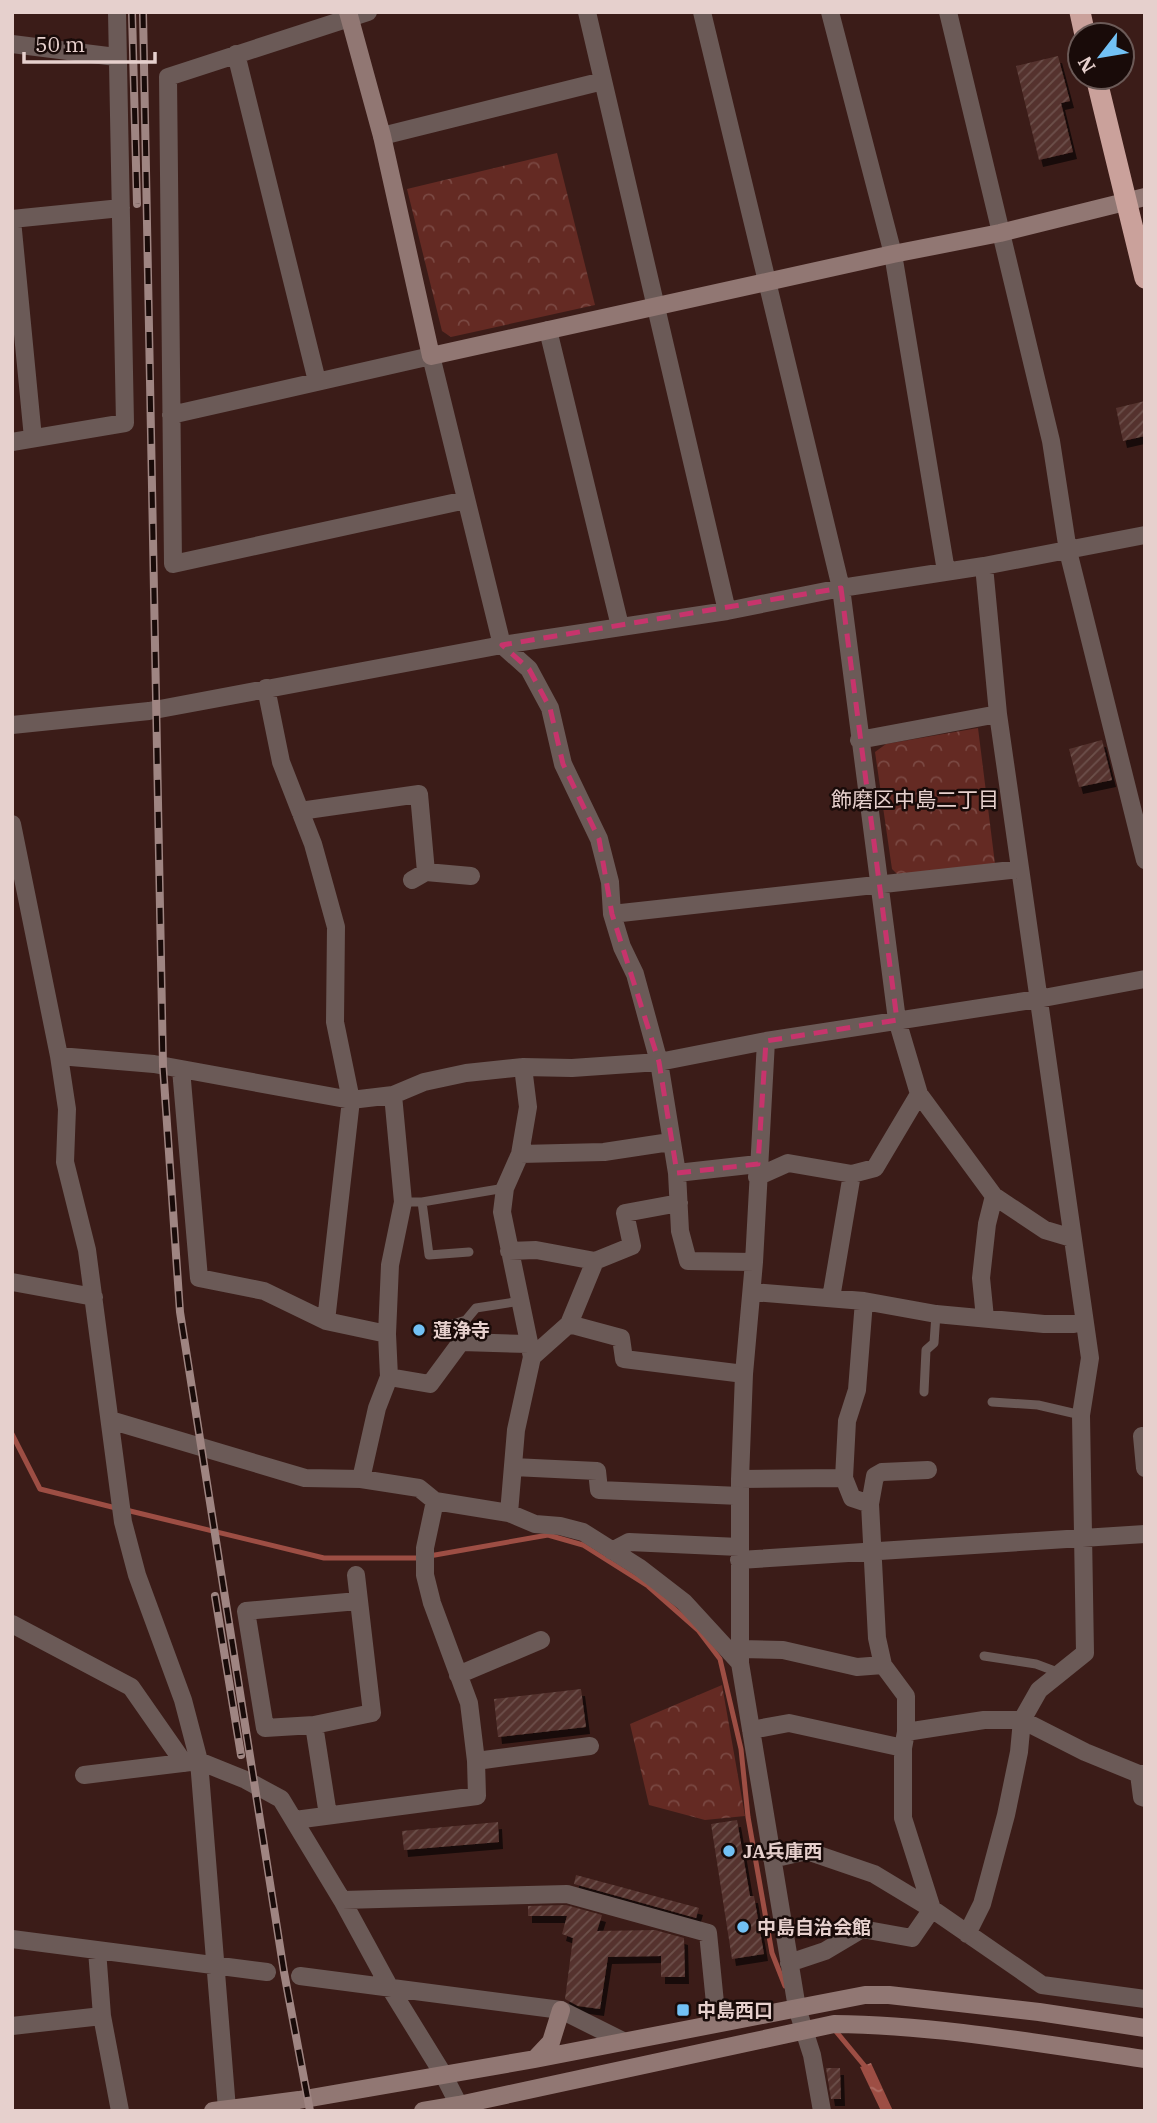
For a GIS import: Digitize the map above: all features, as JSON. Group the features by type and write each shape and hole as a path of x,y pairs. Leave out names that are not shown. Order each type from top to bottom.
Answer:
{"highway":[{"path":"1101,91 1136,199 1145,278"}],"street":[{"path":"12,442 124,424 117,12"},
{"path":"368,12 348,15 168,77 173,564 466,500"},
{"path":"587,12 727,611"},
{"path":"702,12 841,588 897,1020 919,1094 994,1196 1045,1230 1072,1238"},
{"path":"830,12 893,254 946,571"},
{"path":"947,12 1051,441 1068,551 1145,860"},
{"path":"348,15 382,136 431,356 502,645 529,669 550,708 563,764 599,839 610,882 612,914 622,947 635,974 659,1062 677,1173 680,1231 688,1261 754,1262"},
{"path":"12,44 116,57"},
{"path":"236,54 317,382"},
{"path":"382,136 603,81"},
{"path":"171,415 893,254 1000,233 1136,199"},
{"path":"33,438 12,219 121,208"},
{"path":"548,330 620,626"},
{"path":"12,725 149,711 502,645 727,611 841,588 984,566 1145,535"},
{"path":"967,1934 982,1904 1006,1815 1019,1752 1022,1720 1038,1689 1084,1653 1081,1415 1090,1357 998,714 984,566"},
{"path":"266,688 281,762 313,844 336,927 335,1022 351,1100 326,1321"},
{"path":"859,740 998,714"},
{"path":"300,811 419,794 419,876 471,876"},
{"path":"12,824 59,1056 67,1109 65,1162 87,1250 123,1522 137,1575 183,1700 215,1966 222,2110 299,2100 535,2059 865,1995 889,1995 1039,2012 1145,2028"},
{"path":"612,914 1020,869"},
{"path":"59,1056 155,1064 351,1100 393,1095 424,1082 523,1067 572,1068 659,1062 766,1041 1038,999 1145,979"},
{"path":"766,1041 754,1262 744,1374 739,1553 740,1656 797,2008 806,2030 822,2111"},
{"path":"509,1513 516,1430 531,1351 502,1212 505,1188 520,1154 528,1107 523,1067"},
{"path":"181,1069 199,1278 264,1291 326,1321 387,1334"},
{"path":"677,1173 758,1170 788,1163 852,1174 875,1168 919,1094"},
{"path":"361,1479 377,1408 389,1377 387,1334 390,1265 402,1202 393,1095"},
{"path":"520,1154 604,1152 670,1142"},
{"path":"831,1298 852,1174"},
{"path":"985,1318 981,1278 987,1224 994,1196"},
{"path":"509,1251 536,1250 595,1261 632,1246 625,1213 679,1203"},
{"path":"389,1377 430,1384 460,1342 531,1351 569,1324 595,1261"},
{"path":"12,1282 94,1297"},
{"path":"752,1292 864,1301 936,1314 1044,1324 1074,1325 1084,1320"},
{"path":"864,1301 857,1390 847,1421 844,1478 852,1498 870,1504"},
{"path":"569,1324 621,1338 624,1359 744,1374"},
{"path":"110,1420 304,1478 361,1479 419,1488 435,1501 509,1513 535,1524 560,1525 583,1532 684,1602 740,1656"},
{"path":"1142,1436 1145,1468"},
{"path":"513,1466 597,1471 599,1490 740,1488 844,1478"},
{"path":"928,1470 882,1472 875,1476 870,1504 877,1638 883,1664 906,1696 903,1818 932,1909"},
{"path":"295,1820 477,1796 469,1703 432,1603 425,1575 425,1555 435,1501"},
{"path":"612,1551 629,1542 739,1553 872,1551 1145,1534"},
{"path":"356,1575 372,1713 314,1725 265,1728 246,1611 358,1601"},
{"path":"12,1625 131,1687 191,1762"},
{"path":"458,1675 541,1640"},
{"path":"740,1656 783,1650 857,1667 883,1664"},
{"path":"751,1730 789,1723 904,1740 984,1720 1022,1720 1085,1752 1142,1774 1142,1797 1145,1798"},
{"path":"314,1725 328,1815"},
{"path":"476,1760 590,1746"},
{"path":"84,1775 191,1762 246,1780 281,1799 443,2074 460,2108"},
{"path":"772,1859 807,1851 874,1874 932,1909 1042,1985 1145,1999"},
{"path":"342,1900 567,1894 708,1933 717,2023"},
{"path":"789,1963 825,1951 862,1929 912,1938 932,1909"},
{"path":"12,1939 267,1972"},
{"path":"97,1950 102,2016 120,2111"},
{"path":"300,1976 561,2010 623,2041"},
{"path":"1039,2012 1042,1985"},
{"path":"797,2008 809,2017 834,2024 993,2037 1145,2059"},
{"path":"535,2059 551,2042 561,2010"},
{"path":"769,2014 786,2016 797,2021 806,2030"},
{"path":"12,2026 102,2016"},
{"path":"424,2111 460,2108 834,2024"}],"lane":[{"path":"402,1202 422,1202 505,1188"},
{"path":"422,1202 429,1255 469,1252"},
{"path":"449,1325 466,1320 476,1308 521,1301"},
{"path":"924,1392 926,1350 934,1343 936,1314"},
{"path":"992,1402 1038,1405 1081,1415"},
{"path":"984,1656 1036,1664 1060,1673"}],"highlighted area":[{"path":"841,588 897,1020 766,1041 758,1164 677,1173 659,1062 612,914 599,839 563,764 550,708 529,669 502,645"}],"green space":[{"path":"557,153 595,305 451,337 442,331 407,189"},
{"path":"978,728 995,864 900,877 892,869 875,752 886,744"},
{"path":"722,1685 745,1816 705,1820 649,1805 630,1724"}],"water":[{"path":"871,2063 893,2111 881,2111 860,2067"}],"building":[{"path":"1058,56 1070,101 1061,103 1073,152 1039,160 1016,66"},
{"path":"1145,401 1145,436 1123,441 1116,408"},
{"path":"1102,740 1112,780 1079,787 1069,749"},
{"path":"581,1689 586,1727 498,1737 494,1699"},
{"path":"737,1820 750,1896 754,1896 764,1954 732,1959 711,1824"},
{"path":"498,1822 499,1842 404,1850 402,1831"},
{"path":"576,1875 699,1908 696,1918 574,1884"},
{"path":"566,1905 602,1915 597,1931 655,1930 684,1938 685,1977 661,1977 661,1956 608,1957 600,2009 578,2006 565,1999 573,1938 562,1934 567,1916 528,1916 528,1906"},
{"path":"826,2068 840,2068 841,2099 831,2099"}],"waterway":[{"path":"12,1434 40,1489 116,1508"},
{"path":"126,1510 324,1558 418,1558 548,1535 583,1545 648,1586 698,1630 720,1659 741,1749 748,1817 772,1953 785,1986"},
{"path":"834,2029 868,2070"}],"railway":[{"path":"132,12 137,204"},
{"path":"143,12 163,1066 180,1312 284,1972 310,2111"},
{"path":"215,1596 241,1755"}],"place":[{"name":"蓮浄寺","path":"419,1330"},
{"name":"JA兵庫西","path":"729,1851"},
{"name":"中島自治会館","path":"743,1927"},
{"name":"中島西口","path":"683,2010"}],"district":[{"name":"飾磨区中島二丁目","path":"915,799"}]}
